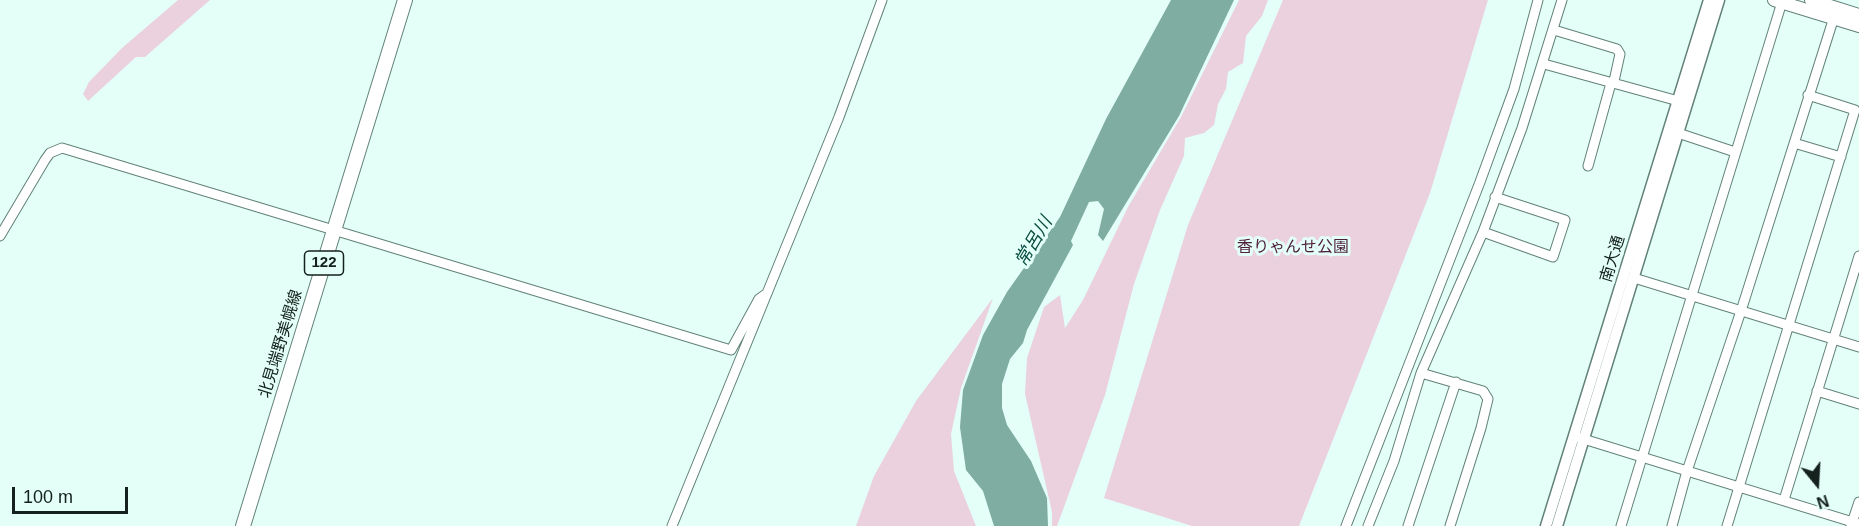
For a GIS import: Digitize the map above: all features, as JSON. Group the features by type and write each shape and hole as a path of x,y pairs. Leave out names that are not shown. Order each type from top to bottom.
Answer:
{"main road":[{"name":"北見端野美幌線","path":"243,526 405,0"},
{"path":"1811,0 1859,26"},
{"path":"1778,1 1835,13 1859,15"}],"street":[{"path":"672,526 843,107 882,0"},
{"path":"1347,526 1514,89 1538,0"},
{"path":"1368,526 1394,461 1422,373 1483,232 1544,64 1562,0"},
{"name":"南大通","path":"1557,526 1580,437 1682,103 1709,0"},
{"name":"南大通","path":"1546,526 1580,437 1634,278 1678,133 1682,103 1719,0"},
{"path":"1621,526 1735,152 1778,1"},
{"path":"1672,526 1687,471 1742,311 1835,13"},
{"path":"1554,30 1617,49 1620,54 1588,166"},
{"path":"1544,64 1682,103"},
{"path":"1727,526 1855,110 1808,95"},
{"path":"1678,133 1735,152"},
{"path":"1794,143 1841,157"},
{"path":"0,236 45,160 50,153 62,148 731,350 759,299 766,294"},
{"path":"1483,232 1553,257 1565,220 1495,197"},
{"path":"1784,500 1859,256"},
{"path":"1634,278 1859,347"},
{"path":"1422,373 1484,391 1488,399 1450,526"},
{"path":"1408,526 1456,382"},
{"path":"1817,391 1859,404"},
{"path":"1580,437 1854,524 1859,502"}],"green space":[{"path":"178,0 210,0 145,57 136,57 88,101 83,94 89,82 122,48"},
{"path":"1239,0 1268,0 1262,16 1246,36 1243,63 1228,72 1226,89 1218,104 1214,125 1204,133 1185,138 1184,156 1160,210 1134,284 1105,395 1057,526 1052,526 1052,512 1025,394 1027,358 1044,307 1060,295 1065,328 1083,300 1128,207 1181,117"},
{"name":"香りゃんせ公園","path":"1283,0 1488,0 1430,193 1299,526 1192,526 1104,498 1188,225"},
{"path":"993,298 961,388 951,434 954,471 976,526 856,526 874,476 916,401"}],"shaded area":[{"path":"1171,0 1234,0 1179,116 1103,241 1098,235 1104,209 1098,201 1089,202 1071,241 1073,245 1027,330 1023,343 1010,359 1002,384 1002,408 1007,425 1031,461 1047,498 1048,526 994,526 983,491 966,470 960,427 963,390 983,335 1007,292 1060,217 1106,119"}],"water label":[{"name":"常呂川","path":"1034,242"}]}
